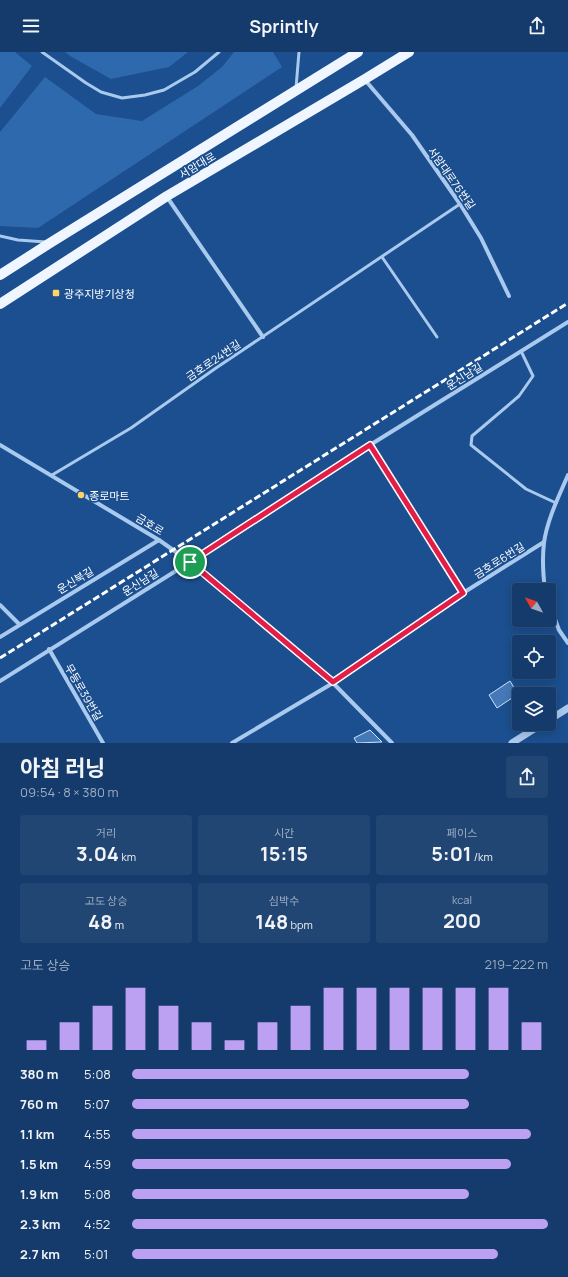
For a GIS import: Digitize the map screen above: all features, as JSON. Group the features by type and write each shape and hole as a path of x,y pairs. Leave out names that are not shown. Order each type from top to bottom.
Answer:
{"main road":[{"name":"서암대로","path":"0,275 358,52"},
{"name":"서암대로","path":"0,304 167,196 408,52"}],"street":[{"name":"서암대로76번길","path":"365,79 412,135 460,204 481,238 509,296"},
{"path":"167,196 263,337"},
{"name":"운신남길","path":"0,681 190,562 370,445 568,322"},
{"name":"금호로","path":"0,445 159,540 190,562 333,682 392,743"},
{"path":"370,445 463,593"},
{"path":"544,583 544,542 556,503 568,475"},
{"name":"운신북길","path":"0,637 19,624 159,540"},
{"name":"금호로6번길","path":"333,682 463,593 544,542"},
{"path":"0,605 19,624"},
{"path":"556,622 559,630 568,643"},
{"name":"무등로39번길","path":"49,649 104,743"},
{"path":"232,743 333,682"},
{"path":"556,716 568,708"},
{"path":"512,743 531,731"}],"lane":[{"path":"42,52 101,92 122,98 145,95 164,90 195,72 219,52"},
{"path":"295,92 300,52"},
{"name":"금호로24번길","path":"52,475 131,428 460,204"},
{"path":"0,236 18,240 50,243"},
{"path":"382,257 437,337"},
{"path":"522,351 533,376 519,396 472,436 471,445 526,488 556,503"}],"shaded area":[{"path":"0,52 15,52 32,66 0,108"},
{"path":"65,52 188,52 169,67 111,79"},
{"path":"234,52 273,52 282,67 38,228 0,226 0,132 45,77 96,114 142,121 198,86 222,67"}],"building":[{"path":"510,681 514,687 512,687 512,698 497,708 489,695"},
{"path":"370,730 382,742 357,743 354,738"}],"railway":[{"path":"0,658 568,303"}],"place":[{"name":"광주지방기상청","path":"56,293"},
{"name":"종로마트","path":"81,495"}],"route":[{"path":"370,445 463,593 333,682 190,562 370,445"}]}
